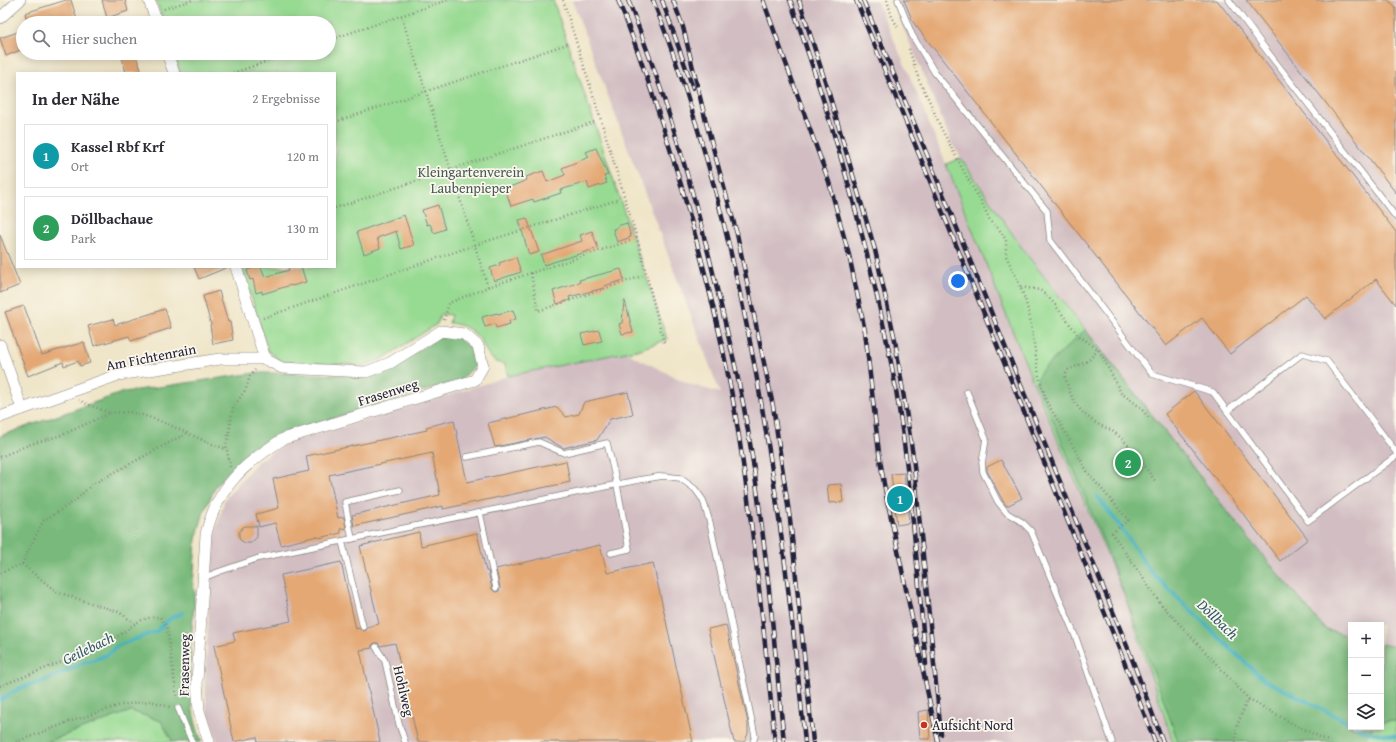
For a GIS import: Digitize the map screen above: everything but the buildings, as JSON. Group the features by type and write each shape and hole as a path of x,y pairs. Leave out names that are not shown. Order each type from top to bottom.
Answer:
{"street":[{"path":"0,18 20,0"},
{"path":"149,0 154,16"},
{"path":"169,60 174,72"},
{"path":"236,268 265,359"},
{"name":"Frasenweg","path":"209,742 199,711 197,682 202,578 206,534 210,516 216,503 232,479 260,453 283,439 475,380 483,366 478,346 464,334 441,331 390,363 366,372 282,368 265,359"},
{"path":"0,345 22,409"},
{"name":"Am Fichtenrain","path":"0,417 118,375 220,359 265,359"}],"lane":[{"path":"898,0 912,34 935,72 1047,211 1050,240 1152,374 1213,392 1308,521 1396,456"},
{"path":"1229,0 1396,217"},
{"path":"1227,411 1302,354 1327,361 1396,452"},
{"path":"967,392 986,439 982,462 983,472 998,502 1007,513 1022,522 1031,531 1076,638 1112,742"},
{"path":"467,457 539,442 564,453 606,443 617,485 629,549 611,553"},
{"path":"202,578 259,558 663,476 680,478 695,489 703,500 710,523 756,736 753,742"},
{"path":"352,540 345,502 400,490"},
{"path":"480,513 496,588"},
{"path":"342,541 363,628"},
{"name":"Hohlweg","path":"376,647 385,660 399,724 405,742"},
{"path":"178,708 192,742"}],"path":[{"path":"159,16 192,0"},
{"path":"336,38 448,0"},
{"path":"563,0 637,238 664,342"},
{"path":"887,0 892,17 900,30"},
{"path":"401,15 488,287"},
{"path":"907,43 919,80 941,128 970,183 982,202 990,221 999,229 1006,240 1006,256 1021,287 1030,318 1039,376 1046,401 1062,426 1088,474 1128,520 1112,533 1160,603 1249,699 1297,726 1330,742"},
{"path":"336,122 567,44"},
{"path":"236,72 271,60"},
{"path":"336,208 594,122"},
{"path":"253,320 475,245 617,200"},
{"path":"441,331 450,303 488,287 632,240"},
{"path":"530,273 538,311 642,276"},
{"path":"1021,287 1040,290 1052,301 1078,335 1099,350 1121,393 1140,407 1149,418"},
{"path":"1099,350 1088,361 1068,370 1065,376 1069,392 1080,411 1096,423 1114,432 1127,444 1156,482"},
{"path":"232,479 226,449 233,408 246,389 250,376 265,359"},
{"path":"68,393 87,404 110,413"},
{"path":"0,457 31,444 62,435 110,413 133,412 163,422 226,449"},
{"path":"0,573 22,564 43,521 75,501 91,486 187,433"},
{"path":"22,564 57,592 119,612 134,623"},
{"path":"0,686 42,670 113,639 134,623 149,617 160,617 167,628 178,708 168,707 151,701 120,705 16,742"},
{"path":"1236,742 1236,729 1249,699"}],"shaded area":[{"path":"572,0 876,0 946,164 1033,382 1125,597 1173,742 217,742 207,710 205,684 211,547 225,499 257,462 287,443 508,376 625,352 689,384 720,393"},
{"path":"891,0 1396,0 1396,649 1384,646 1384,622 1348,622 1348,636 1326,630 1252,543 1024,251 952,144"}],"green space":[{"name":"Kleingartenverein Laubenpieper","path":"156,0 553,0 667,339 641,349 508,376 505,364 499,363 490,357 479,338 470,329 449,323 451,315 441,314 437,324 384,358 365,365 282,362 268,351 242,268 336,268 336,72 180,72 176,60 336,60 336,16 162,16"},
{"path":"961,158 1024,251 1252,543 1326,630 1348,636 1348,730 1384,730 1384,646 1396,649 1396,742 1173,742 1125,597 1033,382 946,164"},
{"path":"1085,330 1252,543 1326,630 1348,635 1348,730 1371,730 1363,742 1178,742 1146,651 1111,561 1036,382 1041,371"},
{"path":"457,337 470,348 475,366 461,380 283,433 256,448 229,471 216,486 204,512 196,539 193,586 195,591 190,687 192,706 202,742 173,742 161,721 131,711 46,742 0,742 0,436 124,392 255,373 367,376 385,372 438,338"},
{"path":"1384,645 1396,647 1396,721 1384,722"},
{"path":"131,711 161,721 173,742 46,742"}],"waterway":[{"name":"Döllbach","path":"1097,496 1120,526 1150,571 1263,679 1348,722"},
{"name":"Geilebach","path":"0,700 20,688 47,680 81,664 107,655 117,646 157,631 171,618 183,613"},
{"name":"Döllbach","path":"1363,730 1367,732 1396,736"}],"railway":[{"path":"618,0 644,70 682,188 705,272 724,356 735,412 753,535 775,742"},
{"path":"628,0 666,105 688,176 741,393 763,533 784,742"},
{"path":"653,0 685,89 712,180 735,272 754,365 770,459 784,553 805,742"},
{"path":"662,0 693,88"},
{"path":"673,0 683,27 707,126 737,234 773,406 790,519 813,742"},
{"path":"763,0 829,182 849,255 865,331 884,484 938,742"},
{"path":"790,0 832,126 867,255 887,342 895,382 906,462 926,664"},
{"path":"799,0 827,87 875,250 895,340 913,456 941,734"},
{"path":"856,0 1003,360 1155,742"},
{"path":"863,0 1129,651 1163,742"}],"place":[{"name":"Döllbachaue","path":"1128,463"},
{"name":"Kassel Rbf Krf","path":"900,499"},
{"name":"Aufsicht Nord","path":"924,725"}]}
